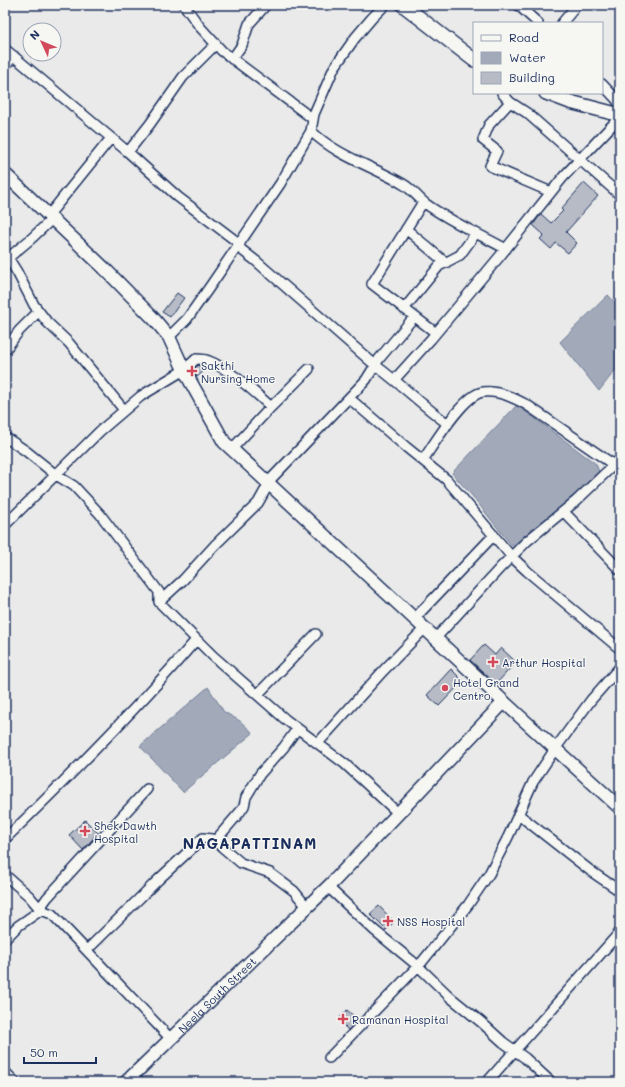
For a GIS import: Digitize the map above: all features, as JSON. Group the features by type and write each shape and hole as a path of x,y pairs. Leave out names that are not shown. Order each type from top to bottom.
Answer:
{"main road":[{"path":"403,5 473,59"},
{"path":"549,94 570,102 620,116"}],"street":[{"path":"184,5 200,27 216,44 232,58 314,119"},
{"path":"232,58 242,46 250,24 266,5"},
{"path":"169,337 186,319 239,245 280,184 311,131 314,119 334,68 355,38 385,5"},
{"path":"518,5 537,22"},
{"path":"563,22 577,5"},
{"path":"128,152 183,77 216,44"},
{"path":"5,49 178,196 239,245 375,366 395,379 413,396 448,424"},
{"path":"5,66 14,56"},
{"path":"603,85 617,100 620,106"},
{"path":"503,94 510,102 527,113 620,195"},
{"path":"510,102 489,125 483,140 497,151 490,166 551,192"},
{"path":"395,379 436,333 564,176 620,116"},
{"path":"311,131 328,146 343,155 405,185 423,202 453,222 506,248"},
{"path":"111,138 50,218 32,238 7,255 39,311 47,322 69,343 124,410"},
{"path":"5,174 104,268 154,318 169,337 184,370 224,442 231,450 620,808"},
{"path":"423,202 372,284 436,333"},
{"path":"406,230 446,263"},
{"path":"404,309 439,266 460,255 476,233"},
{"path":"5,350 19,331 39,311"},
{"path":"159,602 183,580 215,545 258,503 272,478 366,380 375,366 414,317"},
{"path":"5,525 100,431 140,396 184,370 196,359 208,360 240,381 271,407"},
{"path":"231,450 308,369"},
{"path":"423,460 453,417 463,406 477,394 491,392 511,397 526,405 617,462 564,512 527,541 511,556 435,638"},
{"path":"349,398 448,480 511,556 620,649"},
{"path":"5,437 26,451 56,475 74,486 100,514 159,592 159,602 196,640 298,729 345,764 398,813"},
{"path":"564,512 620,570"},
{"path":"414,619 494,535"},
{"path":"318,743 383,671 424,629"},
{"path":"258,694 316,634"},
{"path":"5,839 108,737 196,640"},
{"path":"329,1058 418,966 468,905 489,874 533,782 591,700 620,667"},
{"name":"Neela South Street","path":"126,1082 328,887 504,702"},
{"path":"215,841 240,812 244,806 246,797 260,774 298,729"},
{"path":"5,939 18,926 41,910 42,905 47,898 147,789"},
{"path":"518,814 592,872 620,891"},
{"path":"87,950 202,838 215,841 241,863 270,872 294,891 307,907"},
{"path":"5,875 29,896 41,910 52,914 170,1038"},
{"path":"328,887 374,930 418,966 450,997 551,1082"},
{"path":"487,1082 620,932"},
{"path":"5,1074 13,1082"}],"water":[{"path":"608,295 620,308 620,364 599,391 560,342"},
{"path":"517,405 596,464 599,472 567,502 512,546 452,473"},
{"path":"208,687 224,712 240,721 253,733 183,792 140,746"}],"building":[{"path":"584,183 598,196 566,232 577,243 568,253 556,243 551,249 540,239 544,235 533,225 541,214 551,223 563,211 561,209"},
{"path":"177,293 184,298 170,317 162,312"},
{"path":"198,365 204,371 197,377 193,370"},
{"path":"484,645 495,655 501,648 516,662 496,684 470,660"},
{"name":"Hotel Grand Centro","path":"451,669 463,681 439,706 427,695"},
{"path":"85,820 98,833 83,850 69,835"},
{"path":"379,906 394,922 386,930 370,914"},
{"path":"347,1010 358,1020 348,1030 338,1020"}],"place":[{"name":"Sakthi Nursing Home","path":"192,371"},
{"name":"Arthur Hospital","path":"493,662"},
{"name":"Hotel Grand Centro","path":"445,688"},
{"name":"Shek Dawth Hospital","path":"85,831"},
{"name":"NSS Hospital","path":"388,921"},
{"name":"Ramanan Hospital","path":"343,1019"}],"district":[{"name":"NAGAPATTINAM","path":"250,843"}]}
